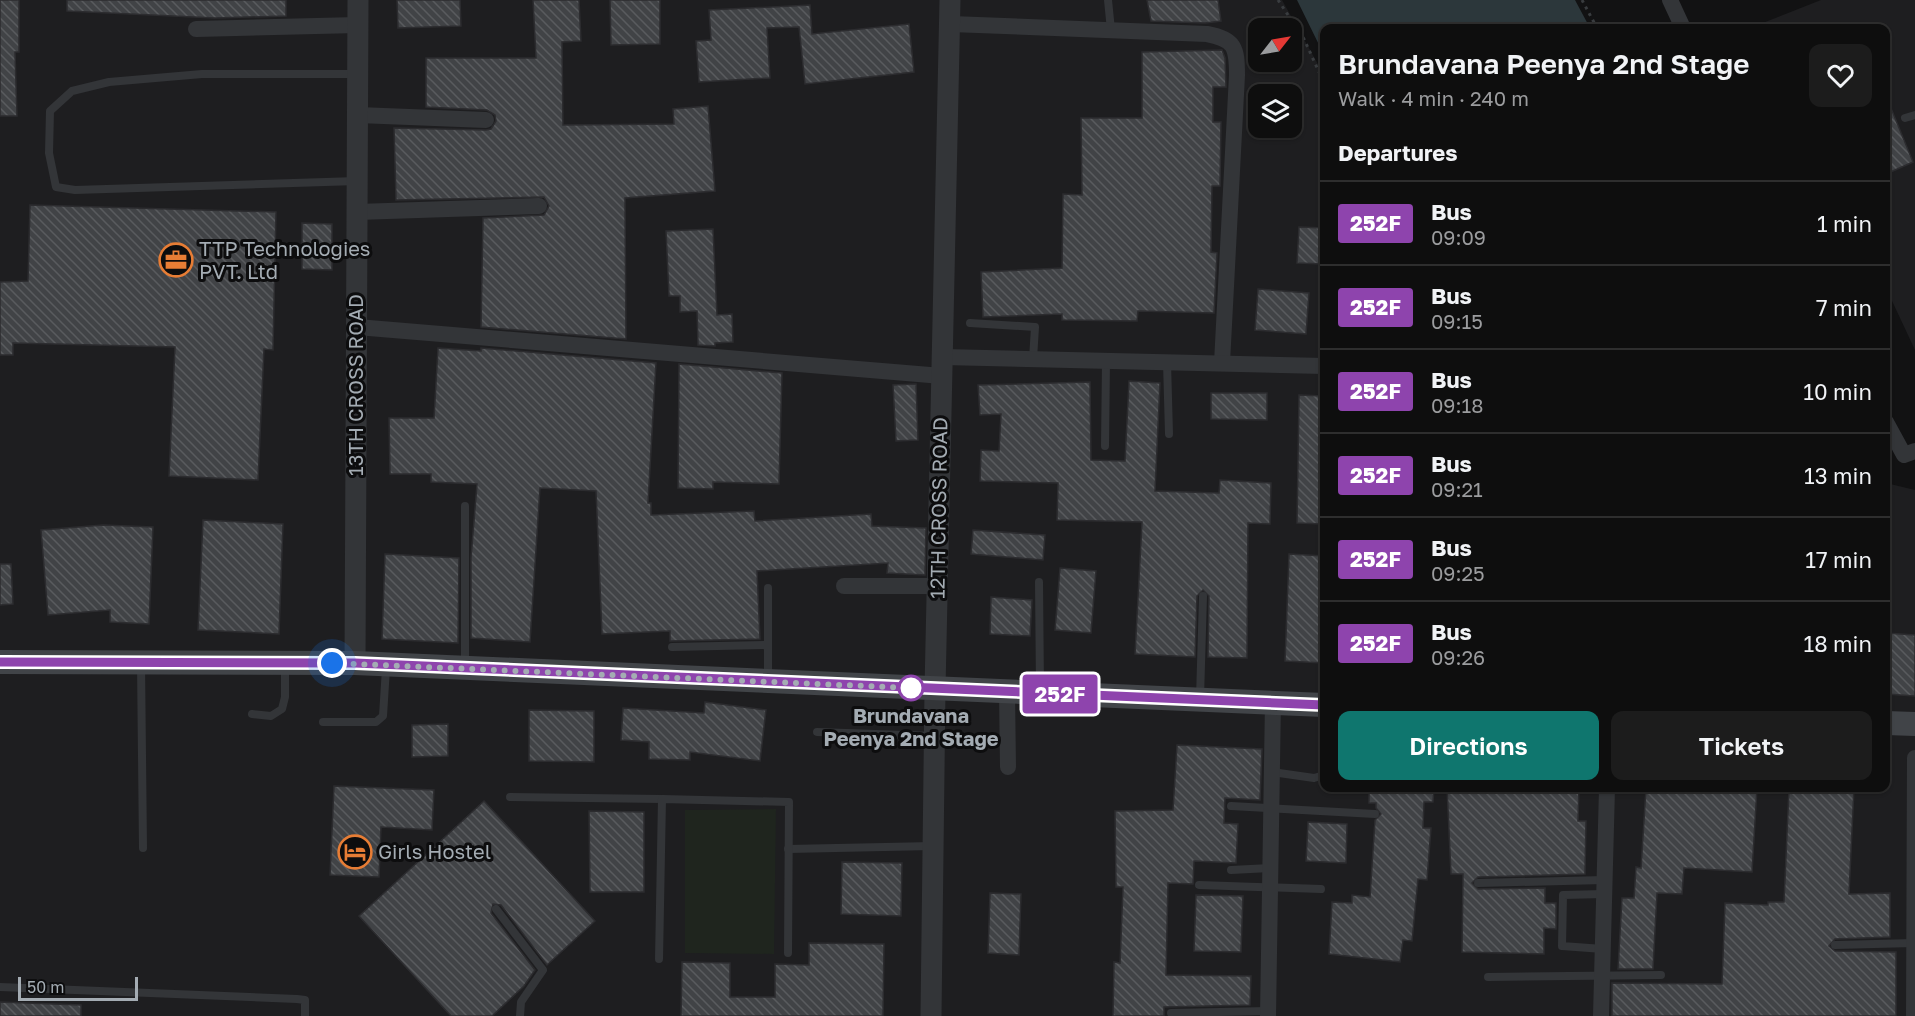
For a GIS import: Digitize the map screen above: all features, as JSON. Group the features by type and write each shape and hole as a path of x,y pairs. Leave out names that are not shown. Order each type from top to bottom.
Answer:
{"main road":[{"path":"0,662 386,664 1320,705"},
{"path":"1890,723 1915,724"}],"street":[{"name":"13TH CROSS ROAD","path":"355,663 358,0"},
{"name":"12TH CROSS ROAD","path":"932,1016 934,736 950,0"},
{"path":"1670,0 1681,24"},
{"path":"951,24 1221,36 1232,43 1237,55 1222,363"},
{"path":"196,29 358,25"},
{"path":"358,115 486,120"},
{"path":"357,212 539,206"},
{"path":"357,327 943,366 1033,359 1320,366"},
{"path":"1890,429 1904,455 1915,451"},
{"path":"844,586 938,586"},
{"path":"1007,692 1008,767"},
{"path":"1268,1013 1273,701"},
{"path":"1914,1016 1915,758"},
{"path":"1601,1016 1607,792"}],"lane":[{"path":"1108,0 1111,30"},
{"path":"358,74 202,74 109,82 72,91 50,111 49,153 56,187 75,189 358,181"},
{"path":"1905,118 1915,115"},
{"path":"970,323 1035,327 1033,359"},
{"path":"1105,446 1106,361"},
{"path":"1167,362 1168,434"},
{"path":"465,506 465,668"},
{"path":"1039,582 1040,693"},
{"path":"768,588 768,681"},
{"path":"1200,699 1203,596"},
{"path":"672,646 768,645"},
{"path":"141,662 143,848"},
{"path":"252,714 271,716 282,709 285,697 285,663"},
{"path":"323,722 376,722 383,716 386,664"},
{"path":"817,732 934,736"},
{"path":"1272,772 1314,778 1320,776"},
{"path":"510,796 789,802 788,953"},
{"path":"659,959 662,799"},
{"path":"1231,806 1375,814"},
{"path":"788,849 934,846"},
{"path":"1231,870 1270,868"},
{"path":"1478,883 1604,887"},
{"path":"1199,885 1321,889"},
{"path":"1603,949 1562,946 1562,936 1563,895 1604,887"},
{"path":"496,909 543,970 521,1002 520,1016"},
{"path":"1835,945 1914,943"},
{"path":"1488,977 1661,975"},
{"path":"0,987 297,999 305,1000 305,1016"},
{"path":"1171,1013 1268,1013"}],"path":[{"path":"1278,0 1304,39 1320,74"},
{"path":"1582,0 1595,24"}],"shaded area":[{"path":"0,0 1282,0 1292,18 1248,18 1248,72 1302,72 1302,36 1320,68 1320,792 1890,792 1890,484 1915,490 1915,1016 0,1016"},
{"path":"1297,0 1575,0 1588,24 1320,24 1320,47"},
{"path":"1821,0 1915,0 1915,350 1890,297 1890,24 1760,24"},
{"path":"776,809 774,954 685,953 685,810"}],"building":[{"path":"0,0 19,0 19,52 15,52 17,116 0,116"},
{"path":"67,0 286,0 286,16 215,18 67,11"},
{"path":"397,0 460,0 461,26 398,28"},
{"path":"533,0 579,0 581,41 562,42 563,125 674,124 673,109 708,106 715,191 625,198 626,339 481,327 483,218 544,215 549,206 544,197 396,200 394,128 486,130 491,129 496,121 495,115 487,110 426,107 426,58 536,58"},
{"path":"610,0 660,0 660,44 611,45"},
{"path":"1147,0 1218,0 1221,21 1205,23 1151,21"},
{"path":"810,5 812,34 909,24 914,72 805,84 799,27 767,28 770,78 699,82 696,41 711,40 709,10"},
{"path":"1222,50 1225,58 1226,87 1213,87 1213,122 1221,122 1220,186 1212,186 1211,252 1217,253 1214,313 1138,311 1137,321 1062,320 1062,314 983,317 981,272 1062,268 1063,194 1082,195 1081,118 1142,118 1142,52"},
{"path":"1890,106 1913,162 1890,172"},
{"path":"30,205 276,212 273,350 264,349 258,480 169,476 175,347 13,343 13,355 0,355 0,282 28,281"},
{"path":"302,223 332,224 332,270 302,269"},
{"path":"1299,227 1320,228 1320,264 1297,263"},
{"path":"713,229 717,315 732,314 733,342 715,343 715,346 698,345 697,311 680,312 680,296 669,296 666,231"},
{"path":"1258,289 1309,293 1306,334 1255,330"},
{"path":"438,348 481,351 481,348 656,363 648,503 651,503 651,515 754,511 755,521 871,514 872,526 926,528 925,575 887,573 888,563 757,571 760,639 670,641 670,631 602,634 596,491 540,488 530,642 471,638 471,558 477,484 431,482 431,474 390,474 389,418 434,418"},
{"path":"679,364 782,373 779,484 713,482 713,489 678,488"},
{"path":"1129,381 1160,383 1155,491 1219,493 1220,480 1271,483 1270,524 1248,523 1247,658 1208,657 1209,596 1203,590 1197,596 1195,657 1135,654 1142,522 1057,520 1058,483 980,481 981,450 999,451 1001,414 980,415 978,385 1090,382 1091,460 1125,461"},
{"path":"916,384 918,440 896,441 893,385"},
{"path":"1211,393 1267,393 1267,420 1211,419"},
{"path":"1299,395 1320,396 1320,524 1297,523"},
{"path":"203,520 283,524 279,634 198,630"},
{"path":"103,525 153,527 149,624 110,622 110,610 48,615 41,530"},
{"path":"973,530 1045,535 1043,560 971,554"},
{"path":"385,554 459,558 458,643 382,639"},
{"path":"1289,554 1320,556 1320,663 1285,661"},
{"path":"0,564 11,564 13,604 0,605"},
{"path":"1060,568 1096,571 1091,633 1055,630"},
{"path":"991,597 1032,600 1030,636 990,634"},
{"path":"1890,633 1915,635 1915,696 1890,694"},
{"path":"705,702 766,710 760,761 690,752 690,760 649,759 649,742 621,740 623,708 704,713"},
{"path":"529,710 594,711 594,762 529,761"},
{"path":"448,724 448,756 412,757 412,725"},
{"path":"1177,745 1262,749 1260,800 1225,798 1224,823 1238,824 1236,863 1194,861 1193,884 1168,883 1166,975 1251,976 1250,1005 1164,1007 1164,1016 1113,1016 1114,962 1120,963 1123,887 1116,887 1115,811 1173,810"},
{"name":"Girls Hostel","path":"334,786 434,790 432,830 381,827 379,877 330,875"},
{"path":"1369,792 1434,792 1433,802 1424,802 1423,828 1431,828 1427,880 1418,879 1412,941 1403,940 1400,962 1329,954 1332,902 1352,903 1352,895 1370,897 1375,820 1381,814 1376,808 1376,803 1369,803"},
{"path":"1447,792 1579,792 1578,821 1586,821 1585,874 1478,877 1472,883 1478,889 1545,888 1545,903 1556,903 1556,929 1544,928 1544,954 1462,952 1463,874 1451,874"},
{"path":"1646,792 1757,792 1752,872 1684,868 1682,894 1657,893 1653,969 1618,969 1622,898 1634,898 1636,867 1641,868"},
{"path":"1789,792 1854,792 1849,894 1890,893 1890,937 1835,939 1829,946 1835,951 1896,952 1896,1016 1612,1016 1612,983 1722,984 1725,903 1768,905 1768,902 1784,902"},
{"path":"484,801 595,921 547,965 501,905 493,904 491,913 535,970 524,986 492,1016 451,1016 359,916"},
{"path":"589,811 644,812 644,892 590,892"},
{"path":"1308,822 1347,824 1346,863 1306,861"},
{"path":"842,862 902,863 901,916 841,914"},
{"path":"990,893 1021,894 1019,955 988,953"},
{"path":"1196,895 1243,896 1241,952 1194,951"},
{"path":"809,943 884,944 883,1016 681,1016 682,962 730,963 730,997 775,997 775,964 809,965"},
{"path":"0,1002 81,1005 81,1016 0,1016"}],"bus line":[{"name":"252F","path":"0,662 355,663 1320,705"}],"place":[{"name":"TTP Technologies PVT. Ltd","path":"176,260"},
{"name":"Brundavana Peenya 2nd Stage","path":"911,688"},
{"name":"Girls Hostel","path":"355,852"}],"route":[{"path":"332,663 911,688"}]}
